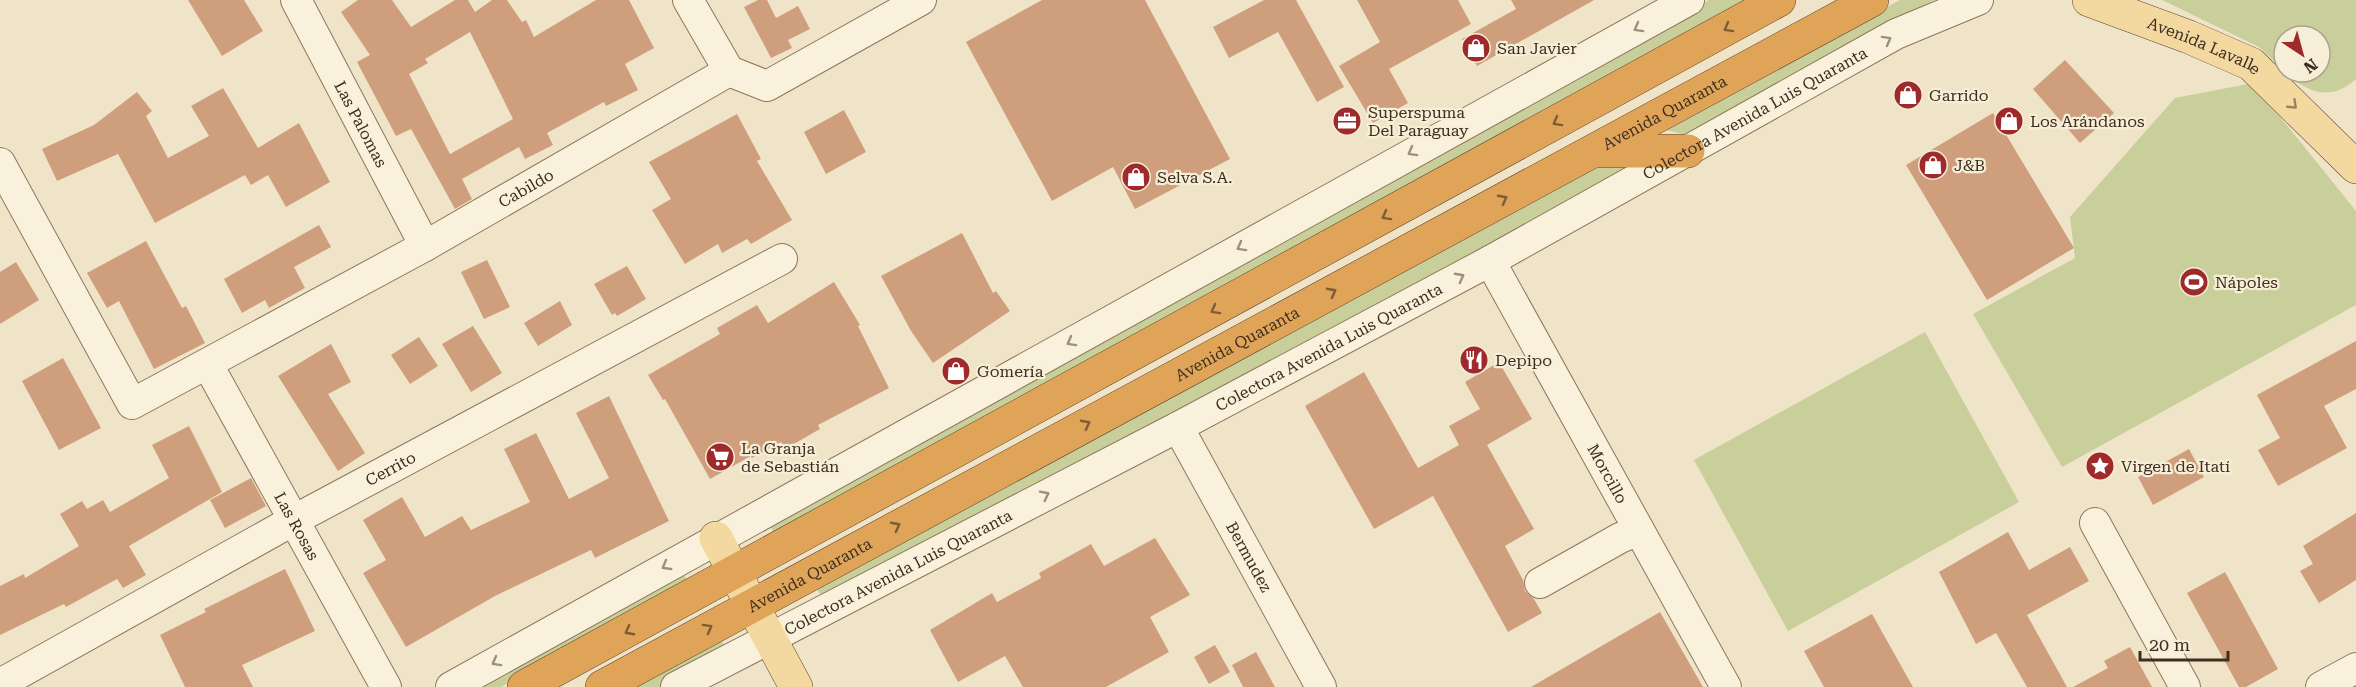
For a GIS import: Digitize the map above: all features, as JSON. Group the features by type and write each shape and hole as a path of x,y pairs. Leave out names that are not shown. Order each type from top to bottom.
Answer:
{"highway":[{"path":"524,687 1779,0"},
{"name":"Avenida Quaranta","path":"602,687 1872,0"},
{"path":"1593,151 1688,151"}],"main road":[{"name":"Avenida Lavalle","path":"2089,0 2189,37 2251,64 2356,167"},
{"path":"716,537 796,687"}],"street":[{"name":"Las Palomas","path":"296,0 425,246"},
{"path":"688,0 729,71 767,86 921,0"},
{"path":"451,687 716,537 1689,0"},
{"name":"Colectora Avenida Luis Quaranta","path":"676,687 1178,427 1491,261 1896,34 1978,0"},
{"name":"Cabildo","path":"0,162 132,404 425,246 729,71"},
{"name":"Cerrito","path":"0,684 294,520 782,259"},
{"name":"Morcillo","path":"1491,261 1726,687"},
{"name":"Las Rosas","path":"208,365 386,687"},
{"name":"Bermudez","path":"1178,427 1321,687"},
{"path":"2095,523 2185,687"},
{"path":"1540,583 1620,538 1639,530"},
{"path":"2321,687 2356,668"}],"green space":[{"path":"1709,0 1746,0 777,537 766,520"},
{"path":"1900,0 1934,0 1685,135 1660,128"},
{"path":"2162,0 2356,0 2356,79 2338,91 2320,92 2301,84 2332,84 2332,24 2272,24 2272,59 2259,47"},
{"name":"Nápoles","path":"2253,83 2356,211 2356,305 2062,467 1973,314 2075,258 2070,217 2175,98"},
{"path":"1603,162 1637,165 822,598 813,581"},
{"path":"1925,332 2019,502 1788,631 1694,460"},
{"path":"680,568 689,584 501,687 466,687"},
{"path":"717,632 727,651 660,687 617,687"}],"building":[{"path":"188,0 244,0 263,31 222,56"},
{"path":"358,0 392,0 411,27 455,0 468,0 475,12 492,0 507,0 522,22 526,20 534,37 596,0 629,0 654,48 625,64 638,90 606,106 604,102 547,133 553,145 525,159 519,147 462,179 472,199 455,209 411,129 396,136 357,62 370,55 341,12","holes":["470,32 513,119 450,154 409,74 428,63 425,59"]},
{"path":"758,0 767,0 776,18 798,6 810,29 788,40 792,48 771,58 744,7"},
{"path":"1042,0 1145,0 1230,159 1135,209 1113,167 1052,201 966,42"},
{"path":"1264,0 1296,0 1344,87 1317,102 1278,32 1229,58 1213,27"},
{"path":"1357,0 1458,0 1471,24 1389,69 1408,103 1373,123 1339,66 1380,42"},
{"path":"1511,0 1594,0 1477,66 1462,39 1516,9"},
{"path":"2065,60 2114,113 2080,143 2033,89"},
{"path":"223,88 258,148 299,123 330,182 286,207 268,175 251,185 245,175 155,223 118,154 57,181 42,149 94,125 137,92 152,111 146,116 168,158 209,136 191,106"},
{"path":"844,110 866,152 826,174 804,132"},
{"path":"1993,113 2074,248 1987,300 1906,165"},
{"path":"737,114 761,159 757,161 792,220 751,244 747,239 722,253 718,244 685,264 652,210 671,199 649,162"},
{"path":"319,225 331,247 294,267 305,288 269,308 265,300 242,313 224,279"},
{"path":"962,233 993,293 996,291 1010,311 933,363 911,331 881,276"},
{"path":"146,241 182,308 186,306 205,343 154,369 119,301 107,308 87,273"},
{"path":"487,260 510,307 484,319 461,272"},
{"path":"16,262 39,300 0,324 0,272"},
{"path":"627,266 646,299 617,316 615,313 612,315 594,284"},
{"path":"834,282 860,325 858,326 889,388 818,425 820,429 785,449 781,442 710,479 665,399 663,400 648,375 720,334 717,328 757,305 768,323"},
{"path":"560,301 572,325 538,346 524,323"},
{"path":"473,326 502,373 471,392 442,344"},
{"path":"419,337 438,366 410,384 391,355"},
{"path":"2356,341 2356,389 2324,406 2347,448 2278,486 2258,450 2280,438 2257,395"},
{"path":"331,344 351,382 328,394 365,453 338,471 278,376"},
{"path":"63,358 101,428 59,450 22,381"},
{"path":"1499,362 1532,419 1487,445 1534,529 1505,546 1523,580 1525,591 1534,599 1542,613 1508,632 1433,496 1374,529 1305,406 1364,372 1418,468 1459,445 1449,426 1480,409 1465,382"},
{"path":"609,396 669,521 595,558 591,550 495,596 406,647 363,573 386,560 363,520 402,497 425,537 462,516 471,530 530,502 504,449 536,433 569,499 609,478 576,413"},
{"path":"189,426 222,492 129,546 146,575 123,588 117,579 66,607 64,604 0,635 0,586 24,574 25,578 79,546 60,514 82,501 87,509 103,500 110,512 169,478 152,445"},
{"path":"2189,449 2204,477 2153,505 2138,477"},
{"path":"251,478 266,506 225,528 210,500"},
{"path":"2356,513 2356,580 2319,603 2300,571 2313,564 2303,546"},
{"path":"2008,532 2029,570 2070,547 2089,581 2027,615 2067,687 2027,687 1996,633 1976,644 1939,572"},
{"path":"1155,538 1190,595 1150,617 1169,652 1106,687 1023,687 1005,656 958,682 930,630 992,593 997,602 1041,578 1039,573 1091,544 1104,566"},
{"path":"285,569 315,631 242,665 253,687 185,687 160,635 206,612 204,609"},
{"path":"2225,572 2278,669 2246,687 2239,687 2187,593"},
{"path":"1660,612 1703,687 1531,687"},
{"path":"1872,614 1913,687 1824,687 1804,651"},
{"path":"1215,645 1230,672 1209,684 1194,657"},
{"path":"2130,647 2152,687 2073,687 2108,668 2104,661"},
{"path":"1256,652 1275,687 1243,687 1232,665"}],"place":[{"name":"San Javier","path":"1476,48"},
{"name":"Garrido","path":"1908,95"},
{"name":"Superspuma Del Paraguay","path":"1347,121"},
{"name":"Los Arándanos","path":"2009,121"},
{"name":"J&B","path":"1933,165"},
{"name":"Selva S.A.","path":"1136,177"},
{"name":"Nápoles","path":"2194,282"},
{"name":"Depipo","path":"1474,360"},
{"name":"Gomería","path":"956,371"},
{"name":"La Granja de Sebastián","path":"720,457"},
{"name":"Virgen de Itatí","path":"2100,466"}]}
